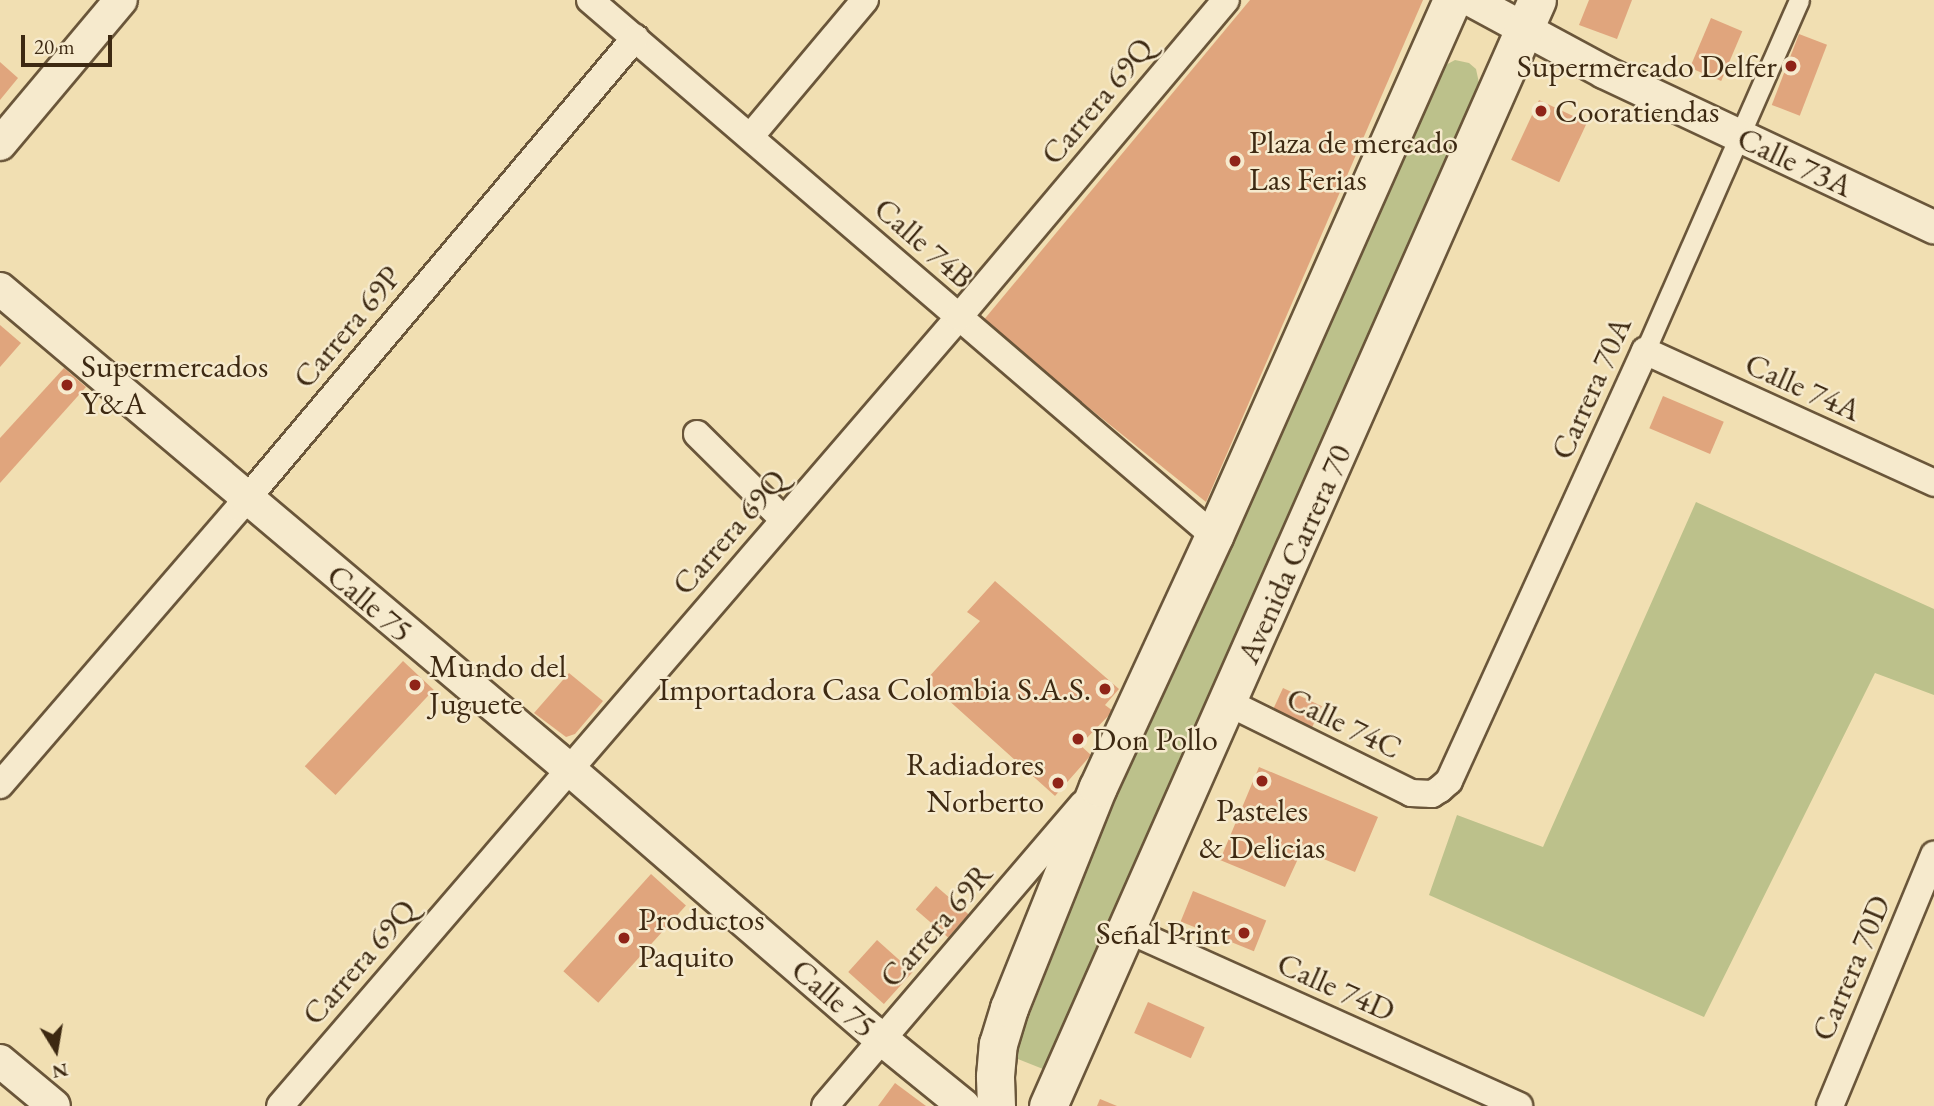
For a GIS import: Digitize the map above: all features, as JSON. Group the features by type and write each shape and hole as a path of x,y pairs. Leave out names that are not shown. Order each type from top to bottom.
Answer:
{"main road":[{"path":"996,1106 998,1044 1009,1008 1098,787 1214,536 1452,0"},
{"name":"Avenida Carrera 70","path":"1048,1106 1229,703 1531,15"}],"street":[{"path":"0,144 121,0"},
{"name":"Calle 74B","path":"590,0 1214,536"},
{"path":"750,138 865,0"},
{"name":"Carrera 69Q","path":"280,1106 958,317 1226,0"},
{"name":"Calle 73A","path":"1471,0 1531,15 1741,137 1934,227"},
{"name":"Carrera 70A","path":"1432,794 1449,781 1741,137 1799,0"},
{"name":"Carrera 69P","path":"0,785 635,38"},
{"name":"Calle 75","path":"0,289 964,1106"},
{"name":"Calle 74A","path":"1645,351 1934,483"},
{"path":"697,434 784,520"},
{"name":"Calle 74C","path":"1229,703 1411,793 1432,794"},
{"name":"Carrera 69R","path":"825,1106 1098,787"},
{"name":"Carrera 70D","path":"1829,1106 1934,855"},
{"name":"Calle 74D","path":"1126,929 1519,1106"},
{"path":"0,1061 54,1106"}],"green space":[{"path":"1455,60 1469,63 1476,69 1479,83 1414,238 1043,1069 1013,1057 1055,951 1073,881 1332,303 1442,67"},
{"path":"1696,502 1934,609 1934,695 1875,673 1704,1017 1429,895 1457,815 1543,847"}],"building":[{"name":"Plaza de mercado Las Ferias","path":"1250,0 1423,0 1206,502 982,322"},
{"path":"1589,0 1632,0 1617,39 1579,25"},
{"path":"1711,18 1742,31 1721,81 1690,68"},
{"path":"1799,34 1827,45 1800,116 1772,105"},
{"path":"0,62 18,78 0,100"},
{"path":"1539,100 1587,122 1559,182 1511,160"},
{"path":"0,325 21,343 0,367"},
{"path":"64,368 86,387 0,483 0,438"},
{"path":"1663,396 1724,422 1710,454 1649,428"},
{"path":"995,581 1119,689 1105,705 1113,711 1080,745 1091,755 1055,796 926,680 980,621 967,612"},
{"path":"403,661 434,690 336,795 305,766"},
{"path":"569,673 603,701 575,734 566,737 534,713"},
{"path":"1283,688 1322,706 1309,733 1270,715"},
{"path":"1259,767 1378,817 1355,872 1302,850 1285,887 1220,860"},
{"name":"Productos Paquito","path":"651,874 686,905 598,1003 563,971"},
{"path":"936,886 968,914 948,938 916,909"},
{"path":"1193,891 1266,921 1254,951 1181,922"},
{"path":"877,940 913,972 884,1004 848,972"},
{"path":"1148,1002 1205,1027 1191,1058 1134,1033"},
{"path":"895,1083 926,1106 878,1106"},
{"path":"1100,1099 1117,1106 1097,1106"}],"place":[{"name":"Supermercado Delfer","path":"1791,66"},
{"name":"Cooratiendas","path":"1541,111"},
{"name":"Plaza de mercado Las Ferias","path":"1235,161"},
{"name":"Supermercados Y&A","path":"67,385"},
{"name":"Mundo del Juguete","path":"415,685"},
{"name":"Importadora Casa Colombia S.A.S.","path":"1105,689"},
{"name":"Don Pollo","path":"1078,739"},
{"name":"Pasteles & Delicias","path":"1262,781"},
{"name":"Radiadores Norberto","path":"1058,783"},
{"name":"Señal Print","path":"1244,933"},
{"name":"Productos Paquito","path":"624,938"}]}
